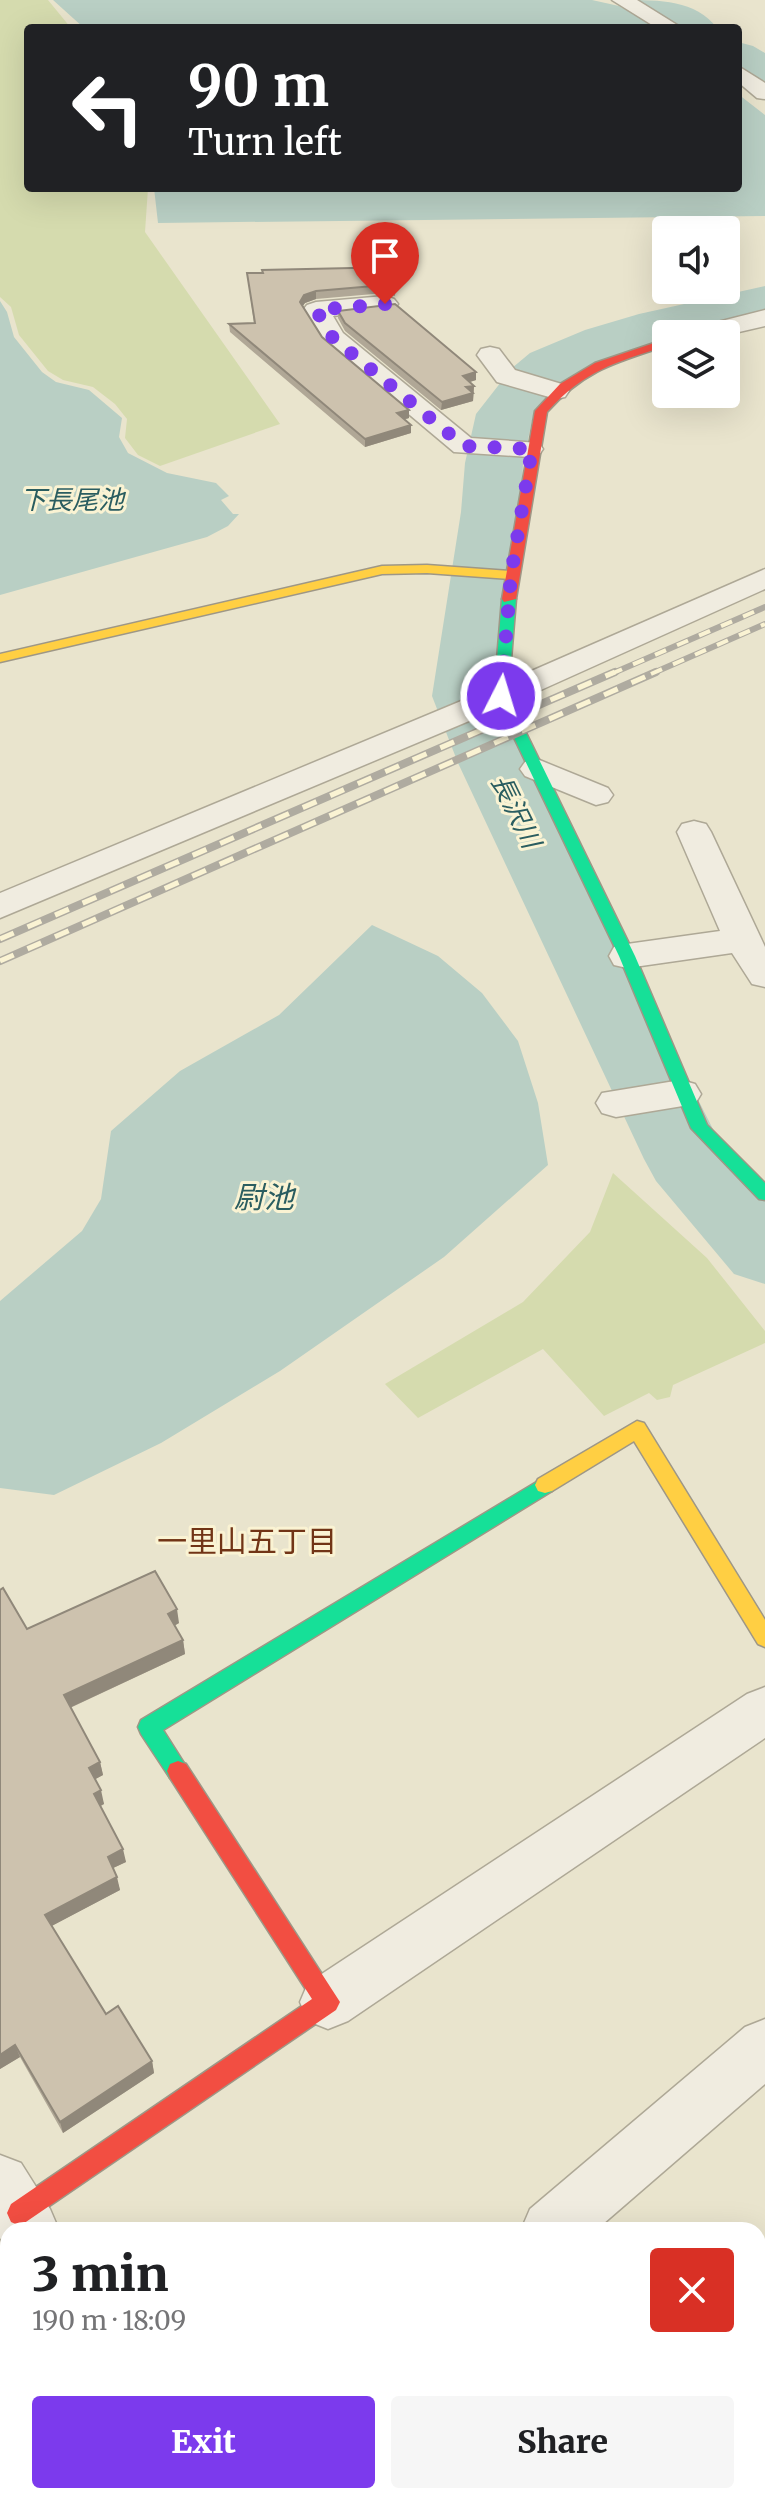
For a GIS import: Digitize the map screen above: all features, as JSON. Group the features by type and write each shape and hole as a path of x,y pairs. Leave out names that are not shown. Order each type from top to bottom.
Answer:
{"street":[{"path":"622,0 665,24"},
{"path":"742,75 765,93"},
{"path":"385,304 316,310 333,338 467,446 531,449"},
{"path":"694,305 718,320"},
{"path":"740,323 765,318"},
{"path":"652,346 599,365 557,391 541,411 531,449 511,575 501,696 627,956 682,1094 700,1128 765,1194"},
{"path":"490,355 508,377 557,391"},
{"path":"0,658 382,570 427,569 511,575"},
{"path":"0,906 501,696 765,578"},
{"path":"537,769 596,795"},
{"path":"694,832 742,940 765,975"},
{"path":"627,956 742,940"},
{"path":"618,1103 682,1094"},
{"path":"328,2002 149,1727 637,1429 765,1638"},
{"path":"16,2209 765,1710"},
{"path":"560,2222 765,2047"}],"green space":[{"path":"0,0 48,0 68,24 24,24 24,192 148,192 145,232 280,424 160,466 138,455 125,438 127,419 115,404 93,387 63,380 48,371 19,335 11,307 0,297"},
{"path":"613,1173 707,1258 765,1331 765,1343 673,1385 670,1397 657,1400 649,1393 604,1416 543,1349 418,1418 385,1384 523,1302 590,1232"}],"water":[{"path":"53,0 592,0 619,6 651,24 80,24"},
{"path":"742,97 765,115 765,216 158,223 154,192 742,192"},
{"name":"下長尾池","path":"0,301 7,312 14,337 42,372 56,382 89,390 122,418 119,437 128,453 167,473 216,483 229,496 221,500 233,514 239,514 228,526 207,537 0,595"},
{"name":"尉池","path":"372,925 438,956 482,993 518,1041 538,1103 548,1165 444,1257 280,1371 161,1443 54,1495 0,1488 0,1301 82,1231 101,1199 111,1131 180,1071 279,1015"}],"building":[{"path":"397,267 395,289 385,285 316,291 304,295 300,302 322,337 409,410 397,413 411,425 365,439 229,324 255,323 247,273"},
{"path":"395,304 476,372 463,376 474,386 466,387 473,393 442,402 345,323 338,311"},
{"path":"155,1571 177,1609 168,1614 183,1640 64,1695 100,1762 89,1768 101,1790 94,1794 123,1849 108,1857 117,1877 45,1915 106,2014 118,2006 152,2061 60,2122 15,2045 0,2055 0,1590 3,1588 27,1629"}],"waterway":[{"name":"長沢川","path":"646,0 689,24"},
{"name":"長沢川","path":"742,58 765,73"},
{"name":"長沢川","path":"765,302 658,325 604,342 550,365 532,380 505,414 494,463 491,512 466,696 493,763 686,1159 765,1251"}],"railway":[{"path":"611,674 765,607"},
{"path":"651,674 765,624"},
{"path":"0,939 615,672"},
{"path":"0,961 656,672"}],"traffic: fast":[{"path":"509,599 501,696 627,956 700,1128 765,1194"},
{"path":"178,1771 149,1727 545,1485"}],"traffic: slow":[{"path":"0,658 382,570 427,569 511,575"},
{"path":"545,1485 637,1429 765,1638"}],"traffic: jam":[{"path":"509,599 541,411 564,386 599,365 652,347"},
{"path":"20,2213 328,2002 178,1771"}],"district":[{"name":"一里山五丁目","path":"247,1542"}],"route":[{"path":"385,304 316,310 333,338 464,446 532,449 511,575 501,696"}]}
